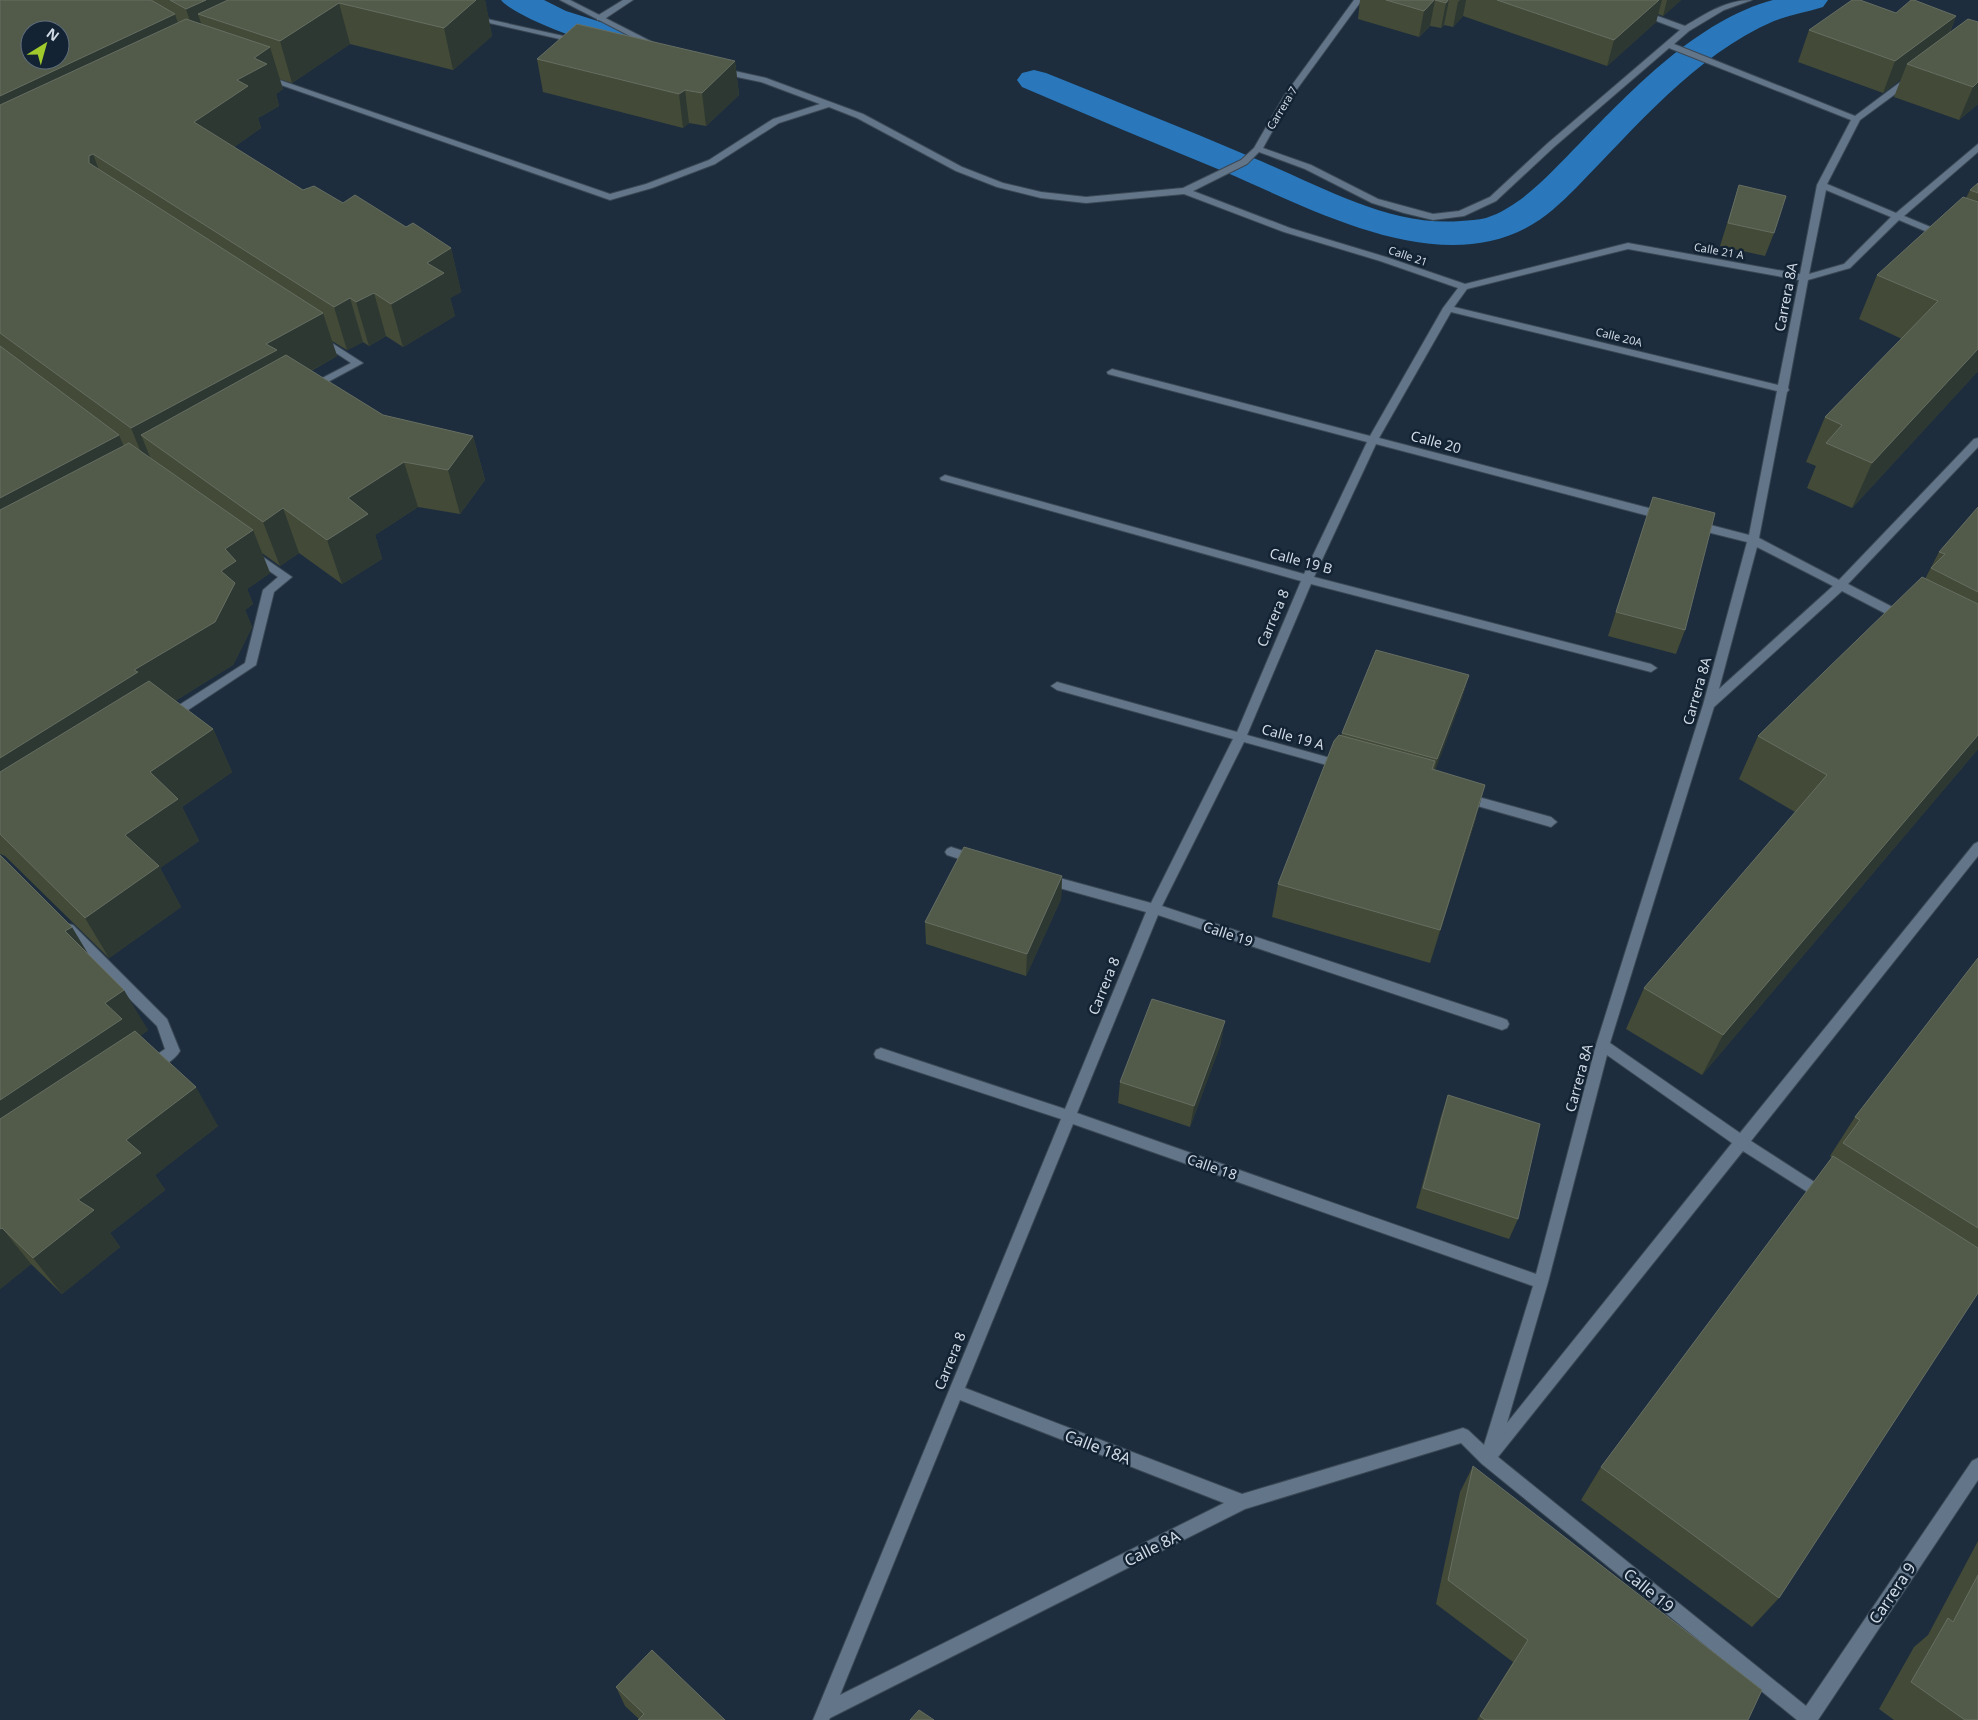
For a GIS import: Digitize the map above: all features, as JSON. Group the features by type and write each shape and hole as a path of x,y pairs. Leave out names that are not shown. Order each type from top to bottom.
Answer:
{"street":[{"path":"564,0 670,52"},
{"path":"600,18 629,0"},
{"name":"Carrera 7","path":"1185,192 1244,162 1258,150 1288,96 1358,0"},
{"path":"1258,150 1308,167 1375,201 1433,217 1460,214 1493,199 1551,145 1669,45 1686,28 1722,8 1748,0"},
{"path":"1633,10 1686,28"},
{"path":"465,15 584,43"},
{"path":"1669,45 1730,71 1856,119 1916,74"},
{"path":"715,70 763,80 860,116 959,168 1000,184 1041,195 1086,200 1185,192"},
{"path":"256,75 610,196 649,186 712,162 776,121 827,105"},
{"name":"Carrera 8A","path":"1488,1459 1541,1282 1603,1045 1709,705 1753,540 1784,390 1822,185 1856,119"},
{"path":"1805,278 1847,266 1898,216 1978,147"},
{"path":"1822,185 1951,238"},
{"name":"Calle 21","path":"1185,192 1287,230 1383,259 1464,287"},
{"name":"Calle 21 A","path":"1464,287 1628,246 1805,278"},
{"name":"Carrera 8","path":"823,1716 1154,909 1240,738 1307,579 1373,440 1448,308 1464,287"},
{"name":"Calle 20A","path":"1448,308 1784,390"},
{"path":"305,392 358,363 308,330"},
{"name":"Calle 20","path":"1112,372 1753,540 1909,620"},
{"path":"1709,705 1840,586 1978,441"},
{"name":"Calle 19 B","path":"945,478 1307,579 1651,668"},
{"path":"158,723 250,665 269,590 286,577 245,548"},
{"name":"Calle 19 A","path":"1057,686 1353,768"},
{"path":"1447,794 1551,822"},
{"path":"1488,1459 1743,1143 1978,847"},
{"path":"951,852 988,863"},
{"name":"Calle 19","path":"1034,876 1154,909 1502,1024"},
{"path":"61,921 162,1023 173,1051 142,1073"},
{"path":"1603,1045 1743,1143 1835,1203"},
{"name":"Calle 18","path":"881,1054 1068,1116 1541,1282"},
{"name":"Calle 18A","path":"955,1391 1242,1502"},
{"name":"Calle 8A","path":"823,1716 1242,1502 1463,1435 1488,1459"},
{"name":"Calle 19","path":"1488,1459 1808,1719"},
{"name":"Carrera 9","path":"1808,1719 1978,1466"}],"building":[{"path":"0,0 151,0 175,14 70,63 70,20 20,20 20,70 55,70 0,96"},
{"path":"170,0 206,0 186,9"},
{"path":"228,0 476,0 444,28 339,3 280,41 198,14"},
{"path":"1386,0 1434,0 1424,11"},
{"path":"1435,0 1448,0 1446,3"},
{"path":"1497,0 1659,0 1614,40"},
{"path":"1852,0 1860,0 1896,13 1911,0 1914,0 1956,16 1895,61 1809,30"},
{"path":"186,19 270,47 254,58 267,64 237,80 248,86 194,122 303,190 314,186 343,203 355,195 406,227 413,223 451,248 427,263 444,273 391,304 374,293 356,302 350,298 334,307 93,154 89,156 89,163 323,313 266,344 277,350 131,428 0,333 0,105"},
{"path":"1968,19 1978,22 1978,82 1973,87 1907,64"},
{"path":"577,24 735,61 702,93 685,90 679,94 537,59"},
{"path":"1978,183 1978,193 1970,190"},
{"path":"1739,185 1786,196 1774,233 1728,223"},
{"path":"1963,197 1978,202 1978,349 1872,463 1826,443 1842,425 1825,417 1938,301 1877,275"},
{"path":"0,346 119,435 0,498"},
{"path":"286,355 383,415 473,436 448,470 404,462 348,498 368,514 327,540 283,508 263,522 141,435"},
{"path":"129,443 253,530 225,549 236,561 221,571 235,583 215,622 134,670 138,672 0,758 0,510"},
{"path":"1653,497 1715,513 1685,630 1616,612"},
{"path":"1978,507 1978,592 1931,568 1945,554 1939,552"},
{"path":"1922,577 1978,604 1978,735 1723,1035 1644,988 1827,775 1758,736"},
{"path":"1376,650 1469,675 1437,759 1342,733"},
{"path":"149,681 213,729 150,772 178,799 125,835 159,866 85,918 0,834 0,772"},
{"path":"1339,735 1435,761 1432,769 1485,785 1440,930 1278,884 1334,741"},
{"path":"964,847 1062,876 1027,954 925,922"},
{"path":"0,855 72,927 65,931 124,990 105,1003 122,1019 0,1100"},
{"path":"1978,958 1978,1228 1843,1143 1860,1120 1855,1117"},
{"path":"1152,999 1225,1021 1194,1106 1120,1082"},
{"path":"135,1031 196,1087 126,1140 141,1153 78,1200 94,1210 33,1258 2,1228 0,1229 0,1119"},
{"path":"1448,1095 1540,1124 1518,1219 1423,1188"},
{"path":"1833,1156 1978,1248 1978,1293 1779,1598 1601,1467"},
{"path":"1473,1466 1762,1690 1748,1720 1485,1720 1480,1716 1528,1640 1448,1580"},
{"path":"1978,1575 1978,1720 1965,1720 1911,1682 1948,1618 1953,1622"},
{"path":"652,1650 725,1720 638,1720 644,1714 616,1687"},
{"path":"919,1710 934,1720 910,1720"}],"waterway":[{"path":"518,0 554,18 611,36"},
{"path":"1034,80 1358,216 1420,231 1452,233 1485,230 1512,220 1537,204 1641,102 1709,45 1760,15 1811,0"}]}
